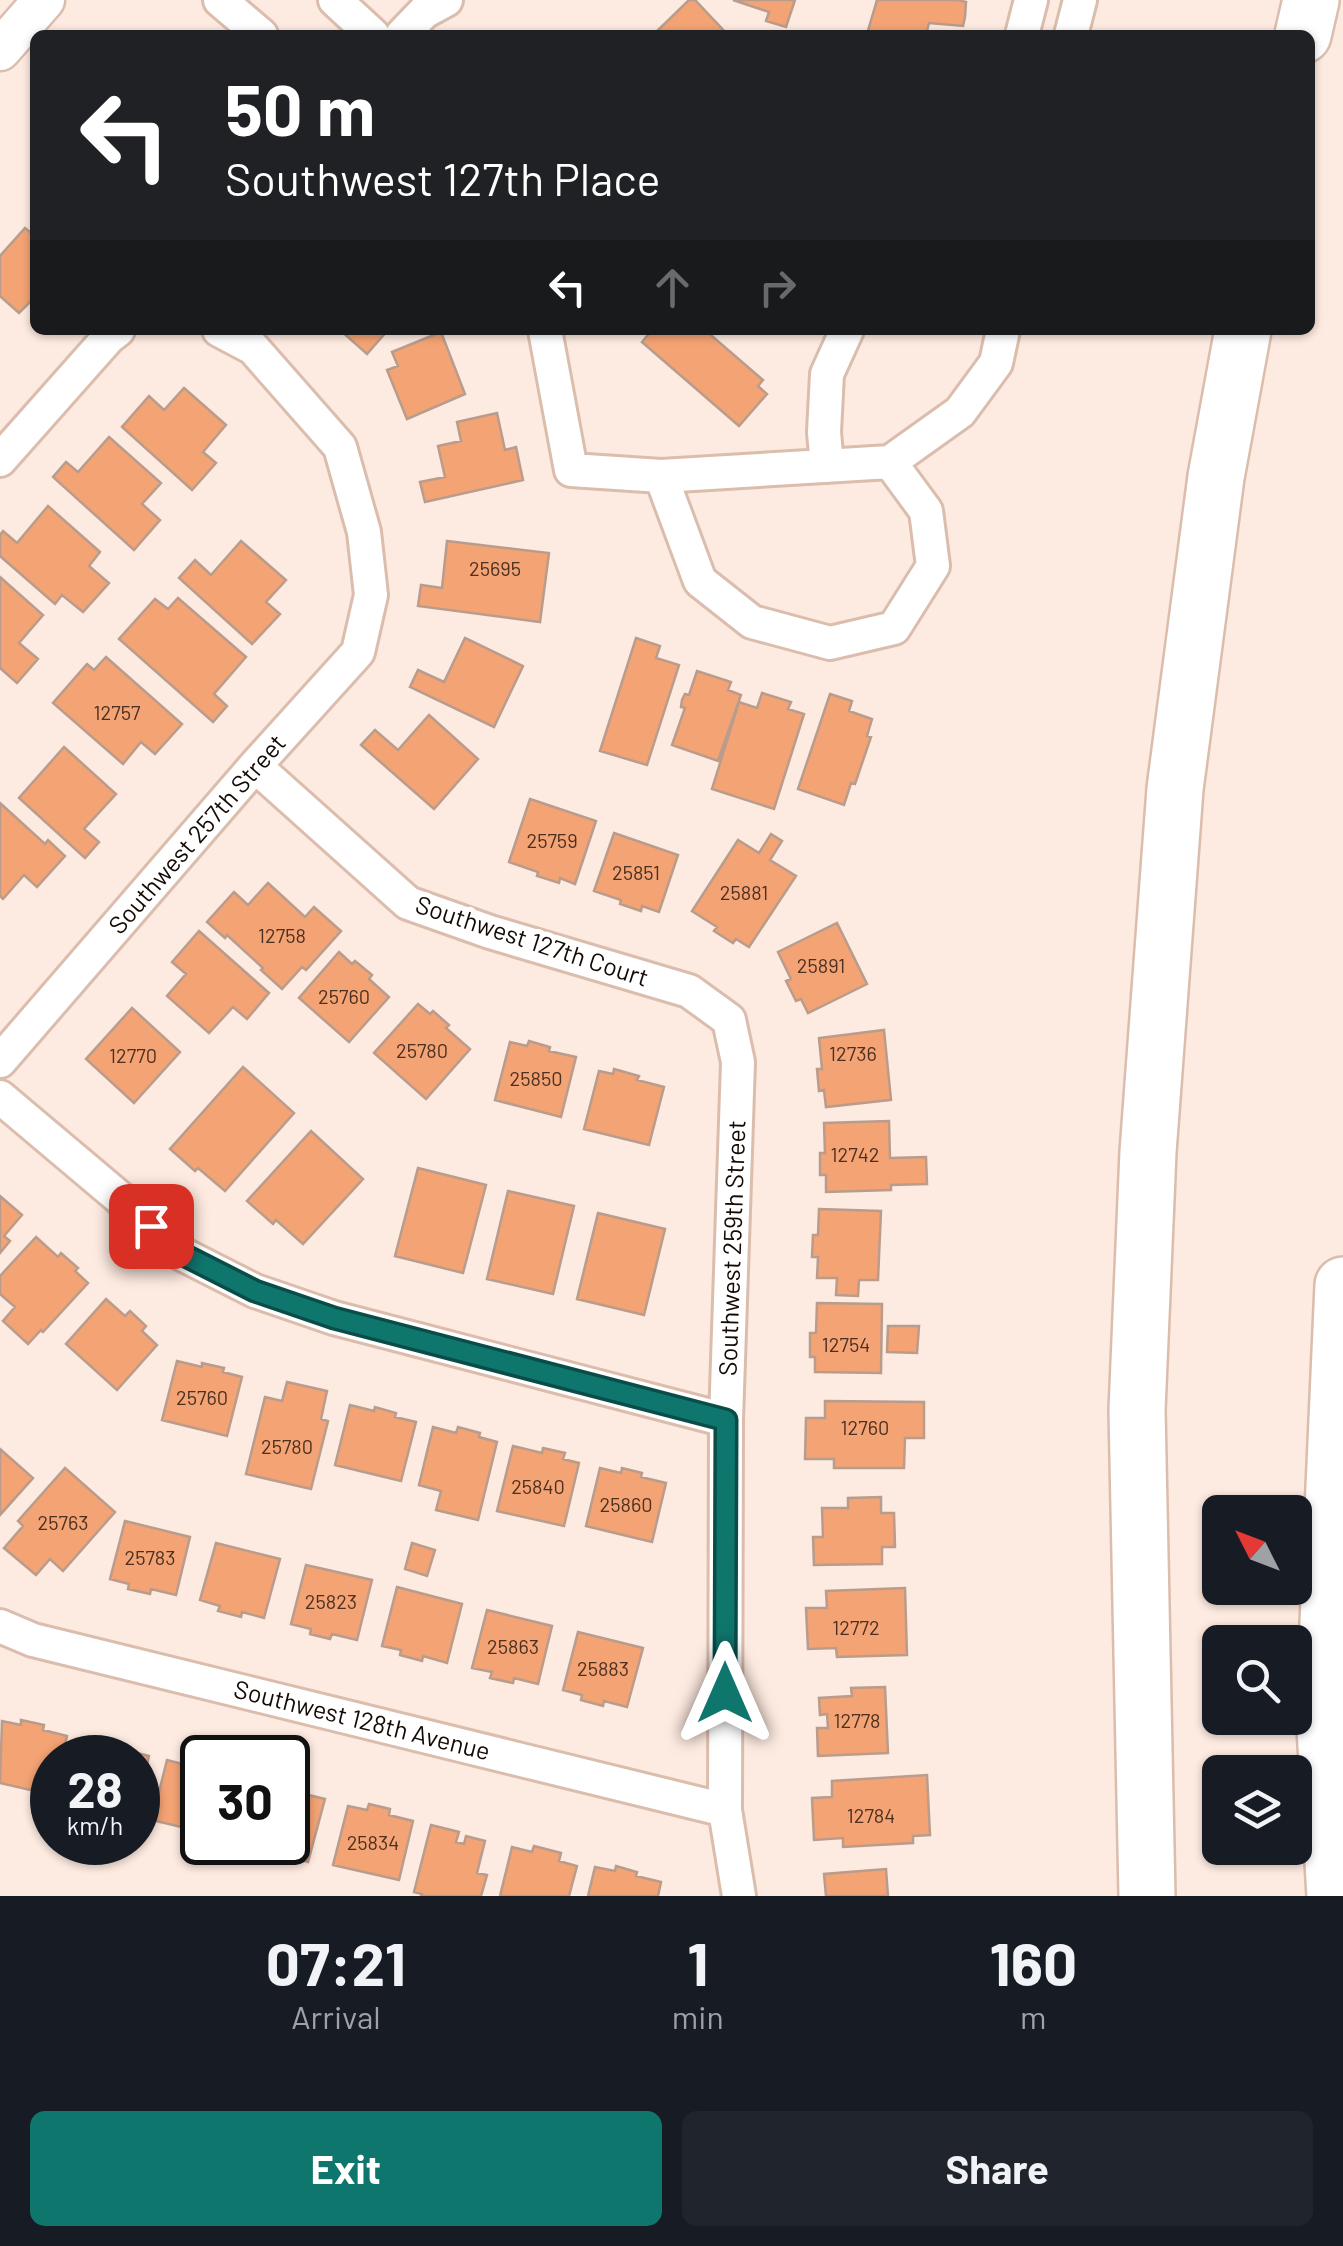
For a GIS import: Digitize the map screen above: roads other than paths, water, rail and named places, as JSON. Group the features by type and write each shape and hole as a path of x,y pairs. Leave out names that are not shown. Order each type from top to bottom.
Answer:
{"highway":[{"path":"1304,30 1311,0"},
{"path":"1146,1896 1136,1410 1148,1152 1175,788 1216,476 1242,335"},
{"path":"1336,1896 1324,1712 1343,1285"}],"street":[{"path":"0,50 44,0"},
{"path":"220,0 254,30"},
{"path":"335,0 368,30"},
{"path":"407,30 424,12 446,0"},
{"path":"1023,30 1031,0"},
{"path":"1073,30 1080,0"},
{"path":"0,460 112,335"},
{"name":"Southwest 257th Street","path":"0,1061 358,652 371,594 364,532 340,447 253,348 228,335"},
{"path":"546,335 571,470 660,476 890,462 960,412 996,363 1002,335"},
{"path":"827,466 824,432 828,374 844,335"},
{"path":"660,476 700,581 752,622 830,643 894,628 933,566 926,511 890,462"},
{"name":"Southwest 127th Court","path":"255,766 408,903 490,932 690,991 729,1020"},
{"name":"Southwest 259th Street","path":"729,1020 738,1062 726,1420 725,1810 739,1896"},
{"path":"0,1097 180,1253 255,1291 334,1318 726,1420"},
{"name":"Southwest 128th Avenue","path":"0,1626 33,1640 725,1810"}]}
